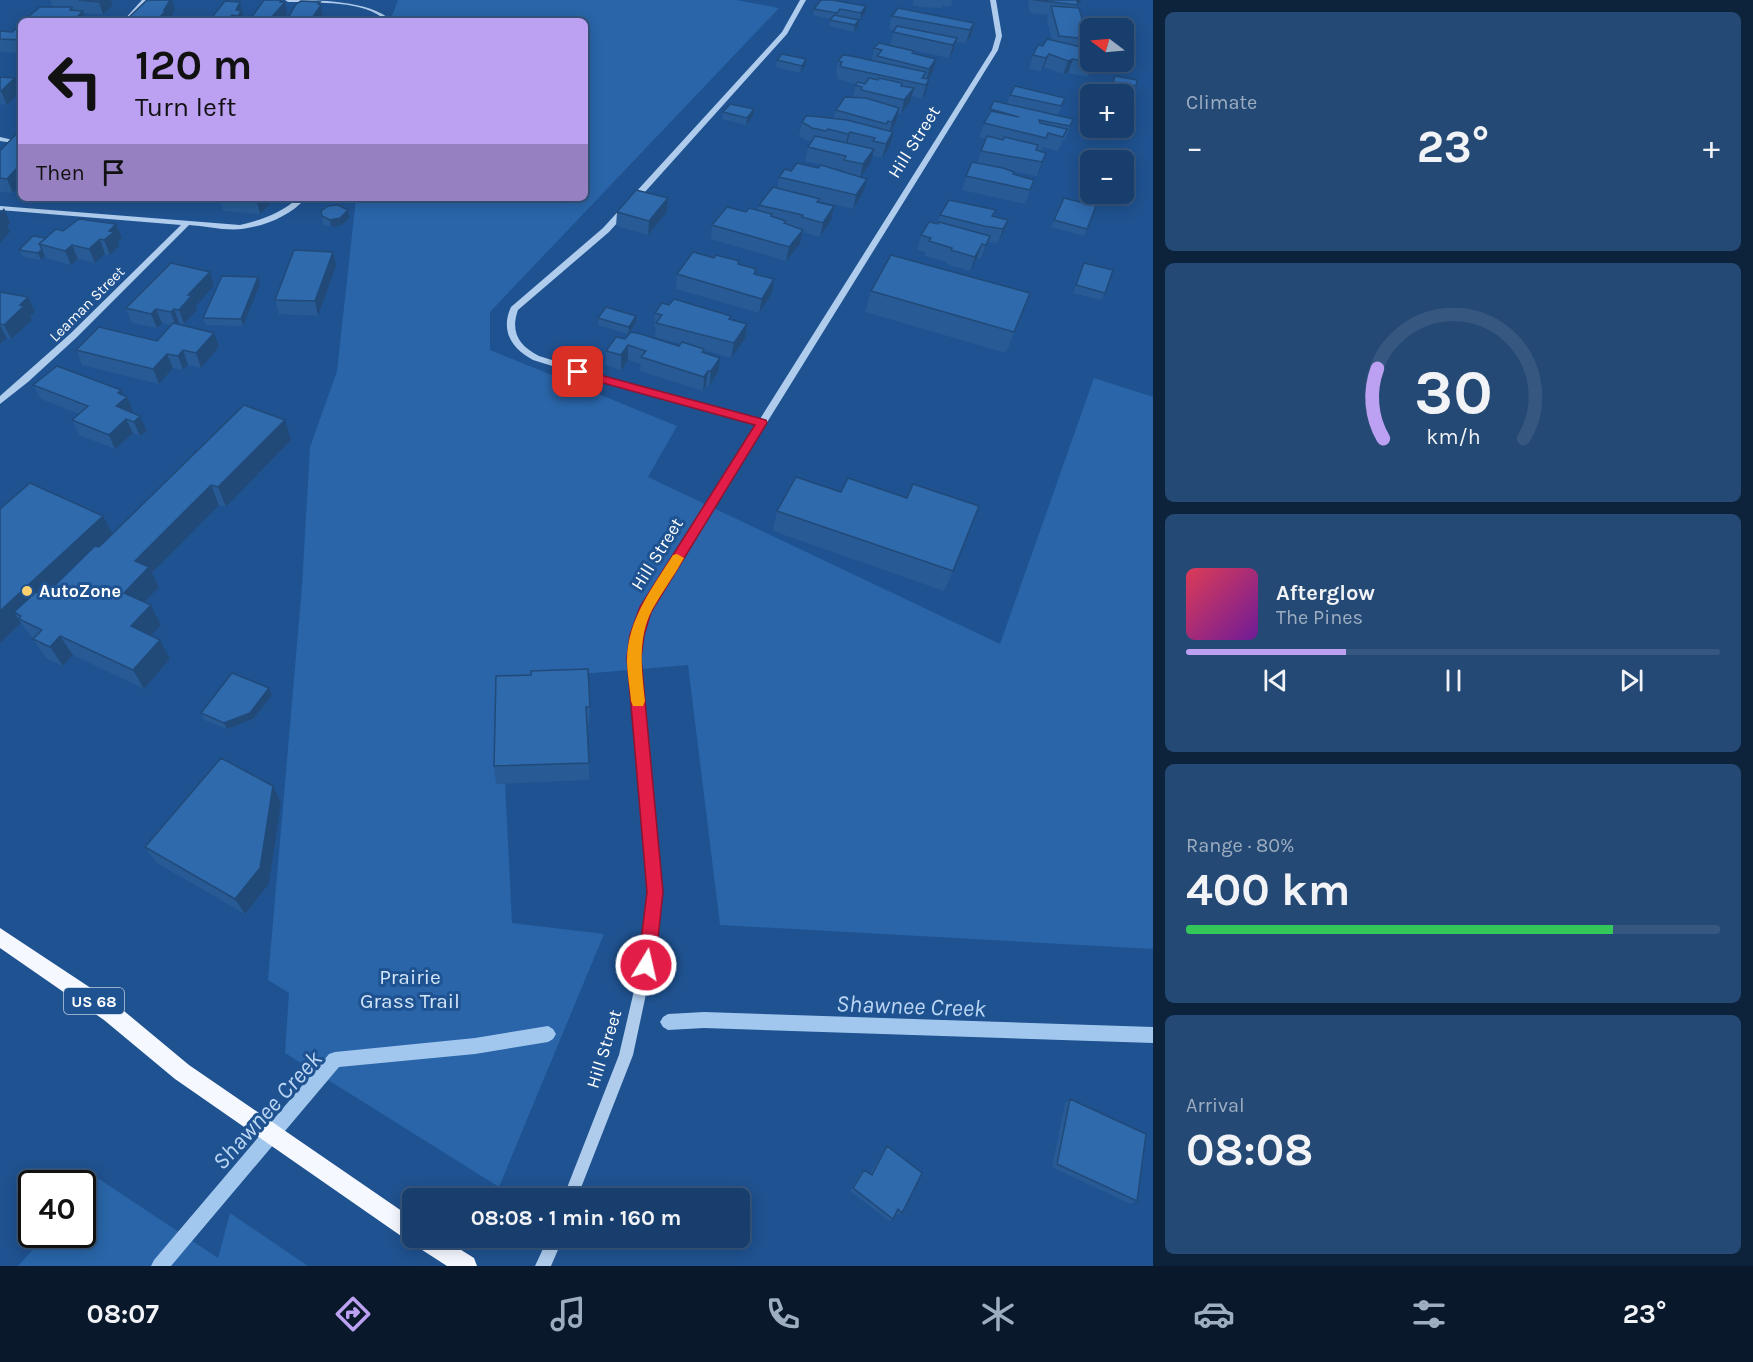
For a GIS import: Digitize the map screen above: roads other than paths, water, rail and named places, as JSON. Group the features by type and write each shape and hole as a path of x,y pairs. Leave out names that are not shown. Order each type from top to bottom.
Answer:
{"main road":[{"name":"US 68","path":"0,937 111,1013 182,1072 402,1223"},
{"path":"439,1248 466,1266"}],"street":[{"path":"129,18 145,0"},
{"path":"288,0 363,5 381,12 386,18"},
{"path":"762,423 599,379 536,358 519,347 510,333 509,321 514,309 606,230 629,206 785,33 803,0"},
{"name":"Hill Street","path":"574,1188 626,1055 649,952 655,892 634,658 637,635 645,610 995,50 999,36 993,0"},
{"path":"7,148 18,137"},
{"path":"0,139 14,141"},
{"path":"0,208 188,222 219,227 258,224 283,214 298,201"},
{"name":"Leaman Street","path":"0,401 43,366 83,328 188,222"},
{"path":"543,1266 551,1248"}],"waterway":[{"name":"Shawnee Creek","path":"668,1022 704,1020 1153,1035"},
{"name":"Shawnee Creek","path":"160,1266 335,1060 475,1046 548,1034"}],"place":[{"name":"AutoZone","path":"27,591"}],"park label":[{"name":"Prairie Grass Trail","path":"410,989"}]}
